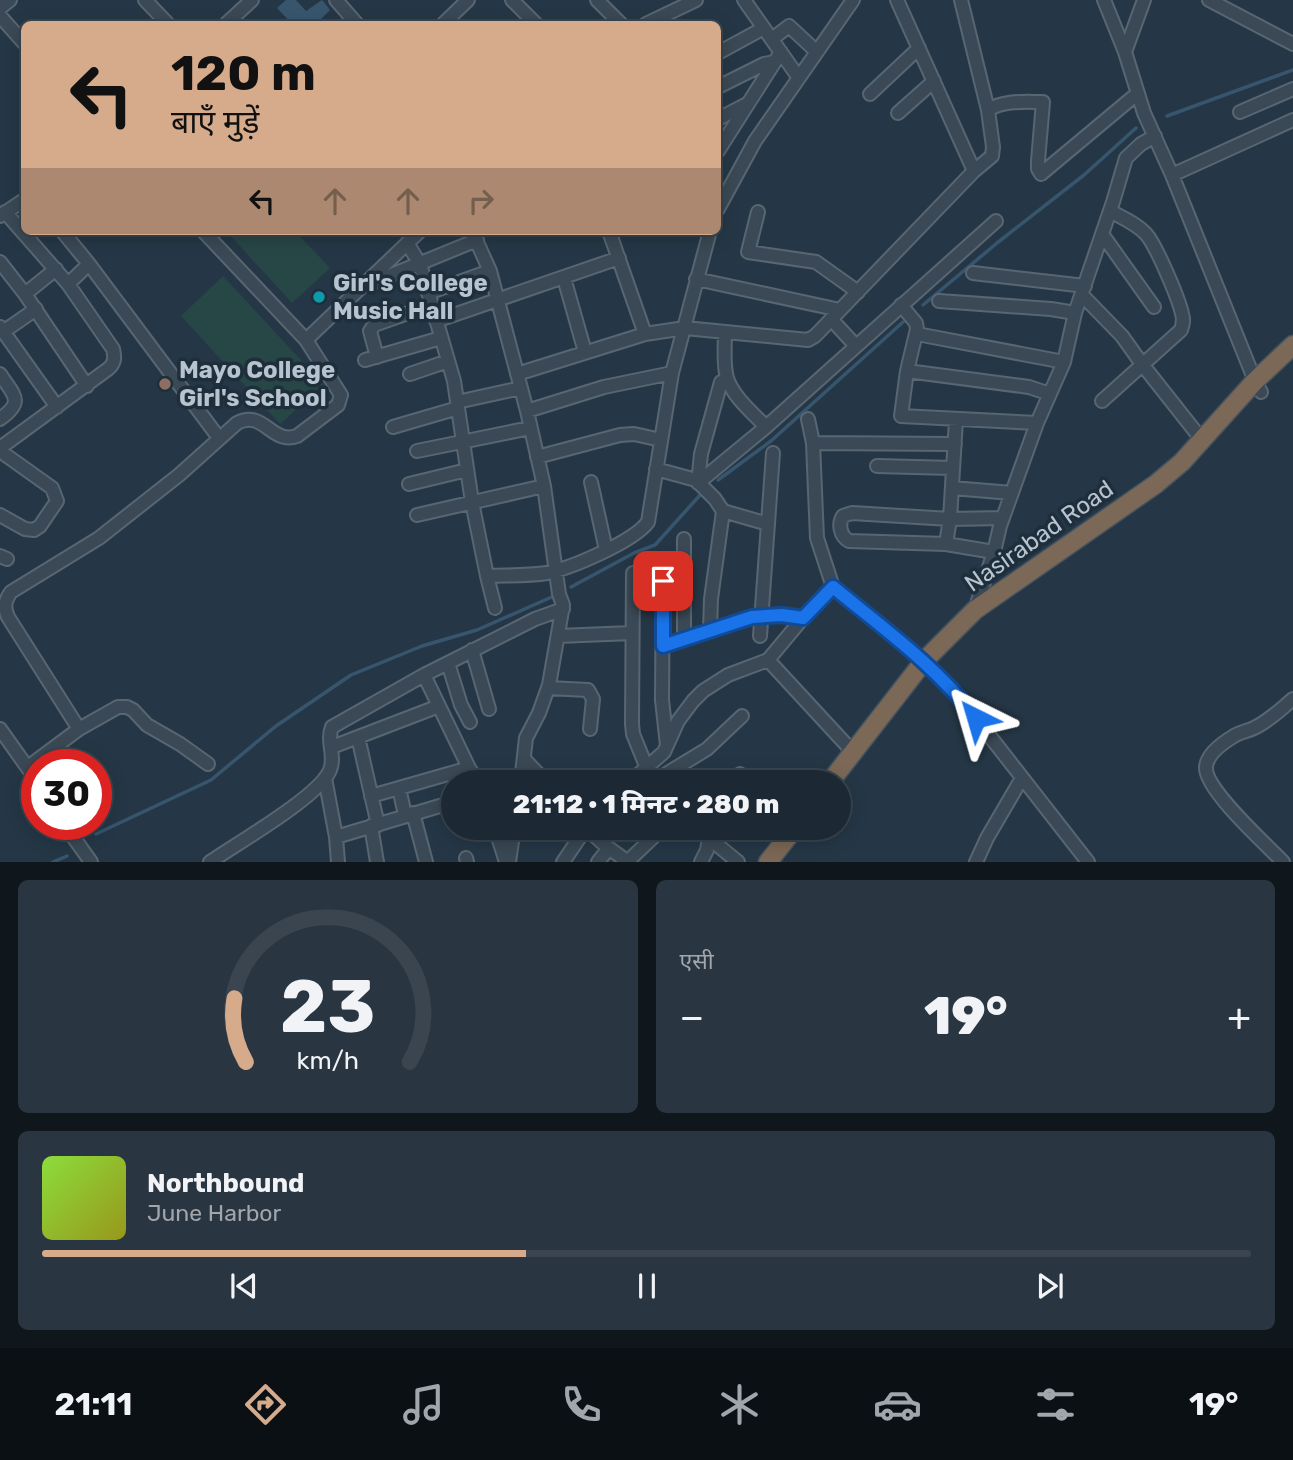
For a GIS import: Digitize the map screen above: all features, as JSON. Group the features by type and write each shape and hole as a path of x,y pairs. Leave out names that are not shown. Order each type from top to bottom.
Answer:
{"highway":[{"name":"Nasirabad Road","path":"839,770 927,664 976,615 1159,487 1211,444 1293,345"},
{"name":"Nasirabad Road","path":"1159,487 1202,440 1258,386 1293,360"},
{"name":"Nasirabad Road","path":"851,770 927,664"},
{"path":"768,862 785,840"},
{"path":"783,862 800,840"}],"street":[{"path":"0,8 10,0"},
{"path":"145,0 166,21"},
{"path":"229,21 252,0"},
{"path":"335,0 354,21"},
{"path":"446,21 468,0"},
{"path":"512,0 533,21"},
{"path":"597,0 618,21"},
{"path":"652,21 696,0"},
{"path":"744,0 768,34 777,57 799,78"},
{"path":"721,203 755,141 853,0"},
{"path":"897,0 974,171"},
{"path":"517,374 645,334 685,328 808,340 815,336 974,171 992,156 988,110 961,0"},
{"path":"1104,0 1125,52 1144,113 1258,386"},
{"path":"1125,52 1144,0"},
{"path":"1209,0 1293,44"},
{"path":"0,16 21,40"},
{"path":"721,52 789,26 817,52"},
{"path":"870,94 919,48"},
{"path":"721,86 777,57"},
{"path":"721,146 777,57"},
{"path":"898,113 934,80"},
{"path":"1240,112 1293,89"},
{"path":"988,110 1006,103 1043,102 1038,161 1041,174 1138,93"},
{"path":"721,118 747,105"},
{"path":"1172,175 1293,120"},
{"path":"976,615 1003,518 1037,423 1064,362 1075,313 1126,158 1154,134"},
{"path":"21,202 3,214 21,233"},
{"path":"1102,401 1181,330 1184,323 1182,312 1149,236 1110,211"},
{"path":"758,212 748,252 816,262 858,292"},
{"path":"701,485 856,346 903,308 996,220"},
{"path":"1102,234 1154,307"},
{"path":"0,515 25,529 34,530 40,526 57,501 52,488 0,449 112,366 115,357 113,349 68,284 23,235"},
{"path":"65,235 219,438"},
{"path":"79,729 8,617 5,600 11,592 99,538 179,475 237,423 249,419 257,420 282,438 290,438 297,436 338,405 341,395 306,340 208,235"},
{"path":"306,340 415,235"},
{"path":"360,288 419,264 475,235 490,271 544,486 562,603 548,688 526,738 524,770"},
{"path":"610,235 645,334"},
{"path":"487,576 534,574 576,564 633,537 648,522 672,373 709,235"},
{"path":"407,243 419,264 454,380 472,502 495,608"},
{"path":"436,321 619,258"},
{"path":"0,262 26,294 87,386"},
{"path":"68,284 89,264"},
{"path":"26,294 56,269"},
{"path":"441,338 371,358 370,331 374,325 490,271"},
{"path":"973,273 1084,290 1202,440"},
{"path":"564,278 585,352"},
{"path":"696,279 836,315 856,346"},
{"path":"939,301 1075,313"},
{"path":"903,308 916,328 1064,362"},
{"path":"36,309 2,330 57,407"},
{"path":"916,328 901,416 1037,423"},
{"path":"725,332 727,380 740,399 766,427"},
{"path":"410,374 448,361"},
{"path":"907,371 1029,387 1050,394"},
{"path":"527,411 604,387 672,373"},
{"path":"0,374 16,398 16,404 0,419"},
{"path":"701,485 701,454 720,382"},
{"path":"393,426 521,388"},
{"path":"808,419 813,443 817,538 833,587 927,664 960,698 1088,862"},
{"path":"946,544 956,420"},
{"path":"417,451 530,428"},
{"path":"537,457 620,435 634,434 661,440"},
{"path":"813,443 955,444"},
{"path":"760,636 773,453"},
{"path":"877,466 953,468"},
{"path":"410,484 467,470"},
{"path":"656,470 689,478 701,485 723,511 768,524"},
{"path":"591,482 606,550"},
{"path":"417,515 544,486"},
{"path":"952,488 1012,493"},
{"path":"710,630 711,600 723,511"},
{"path":"994,552 946,544 849,541 842,534 841,519 852,513 950,519 1003,518"},
{"path":"684,539 684,638"},
{"path":"663,559 662,700 667,746"},
{"path":"633,573 632,724 646,766"},
{"path":"642,770 658,758 667,746 678,721 703,691 728,675 768,660 833,587"},
{"path":"210,862 284,813 319,786 331,769 332,747 329,734 332,727 424,675 562,603"},
{"path":"663,646 752,617 782,615 803,618"},
{"path":"558,636 632,633"},
{"path":"472,650 489,709"},
{"path":"768,660 853,752"},
{"path":"448,663 461,705 470,722"},
{"path":"371,796 469,768 424,675"},
{"path":"548,688 589,691 593,699 590,729"},
{"path":"1283,862 1219,796 1205,768 1210,756 1235,736 1262,723 1293,699"},
{"path":"332,747 439,706"},
{"path":"52,749 79,729 118,707 127,707 147,725 208,764"},
{"path":"679,770 707,749 742,716"},
{"path":"0,729 21,758"},
{"path":"358,737 371,796 377,862"},
{"path":"658,758 664,770"},
{"path":"525,760 535,770"},
{"path":"325,778 338,862"},
{"path":"976,862 1022,778"},
{"path":"398,788 423,861"},
{"path":"336,837 441,805"},
{"path":"75,840 91,862"},
{"path":"499,840 507,862"},
{"path":"507,862 512,840"},
{"path":"563,862 578,840"},
{"path":"600,840 628,861 650,840"},
{"path":"701,862 708,840"},
{"path":"716,840 738,862"},
{"path":"598,862 609,848"}],"green space":[{"path":"230,235 299,235 330,268 292,303"},
{"path":"223,276 324,385 280,424 181,316"}],"water":[{"path":"286,0 296,0 306,11 322,0 330,10 319,21 289,21 277,8"}],"waterway":[{"path":"1167,116 1293,70"},
{"path":"923,305 1084,175 1136,128"},
{"path":"718,480 771,441 903,322"},
{"path":"571,587 634,553 655,545 701,494"},
{"path":"112,826 211,780 276,726 351,675 422,646 477,630 554,596"},
{"path":"53,862 67,856"}],"place":[{"name":"Girl's College Music Hall","path":"319,297"},
{"name":"Mayo College Girl's School","path":"165,384"}],"route":[{"path":"663,581 663,646 752,617 782,615 803,618 833,587 925,662 976,718"}]}
